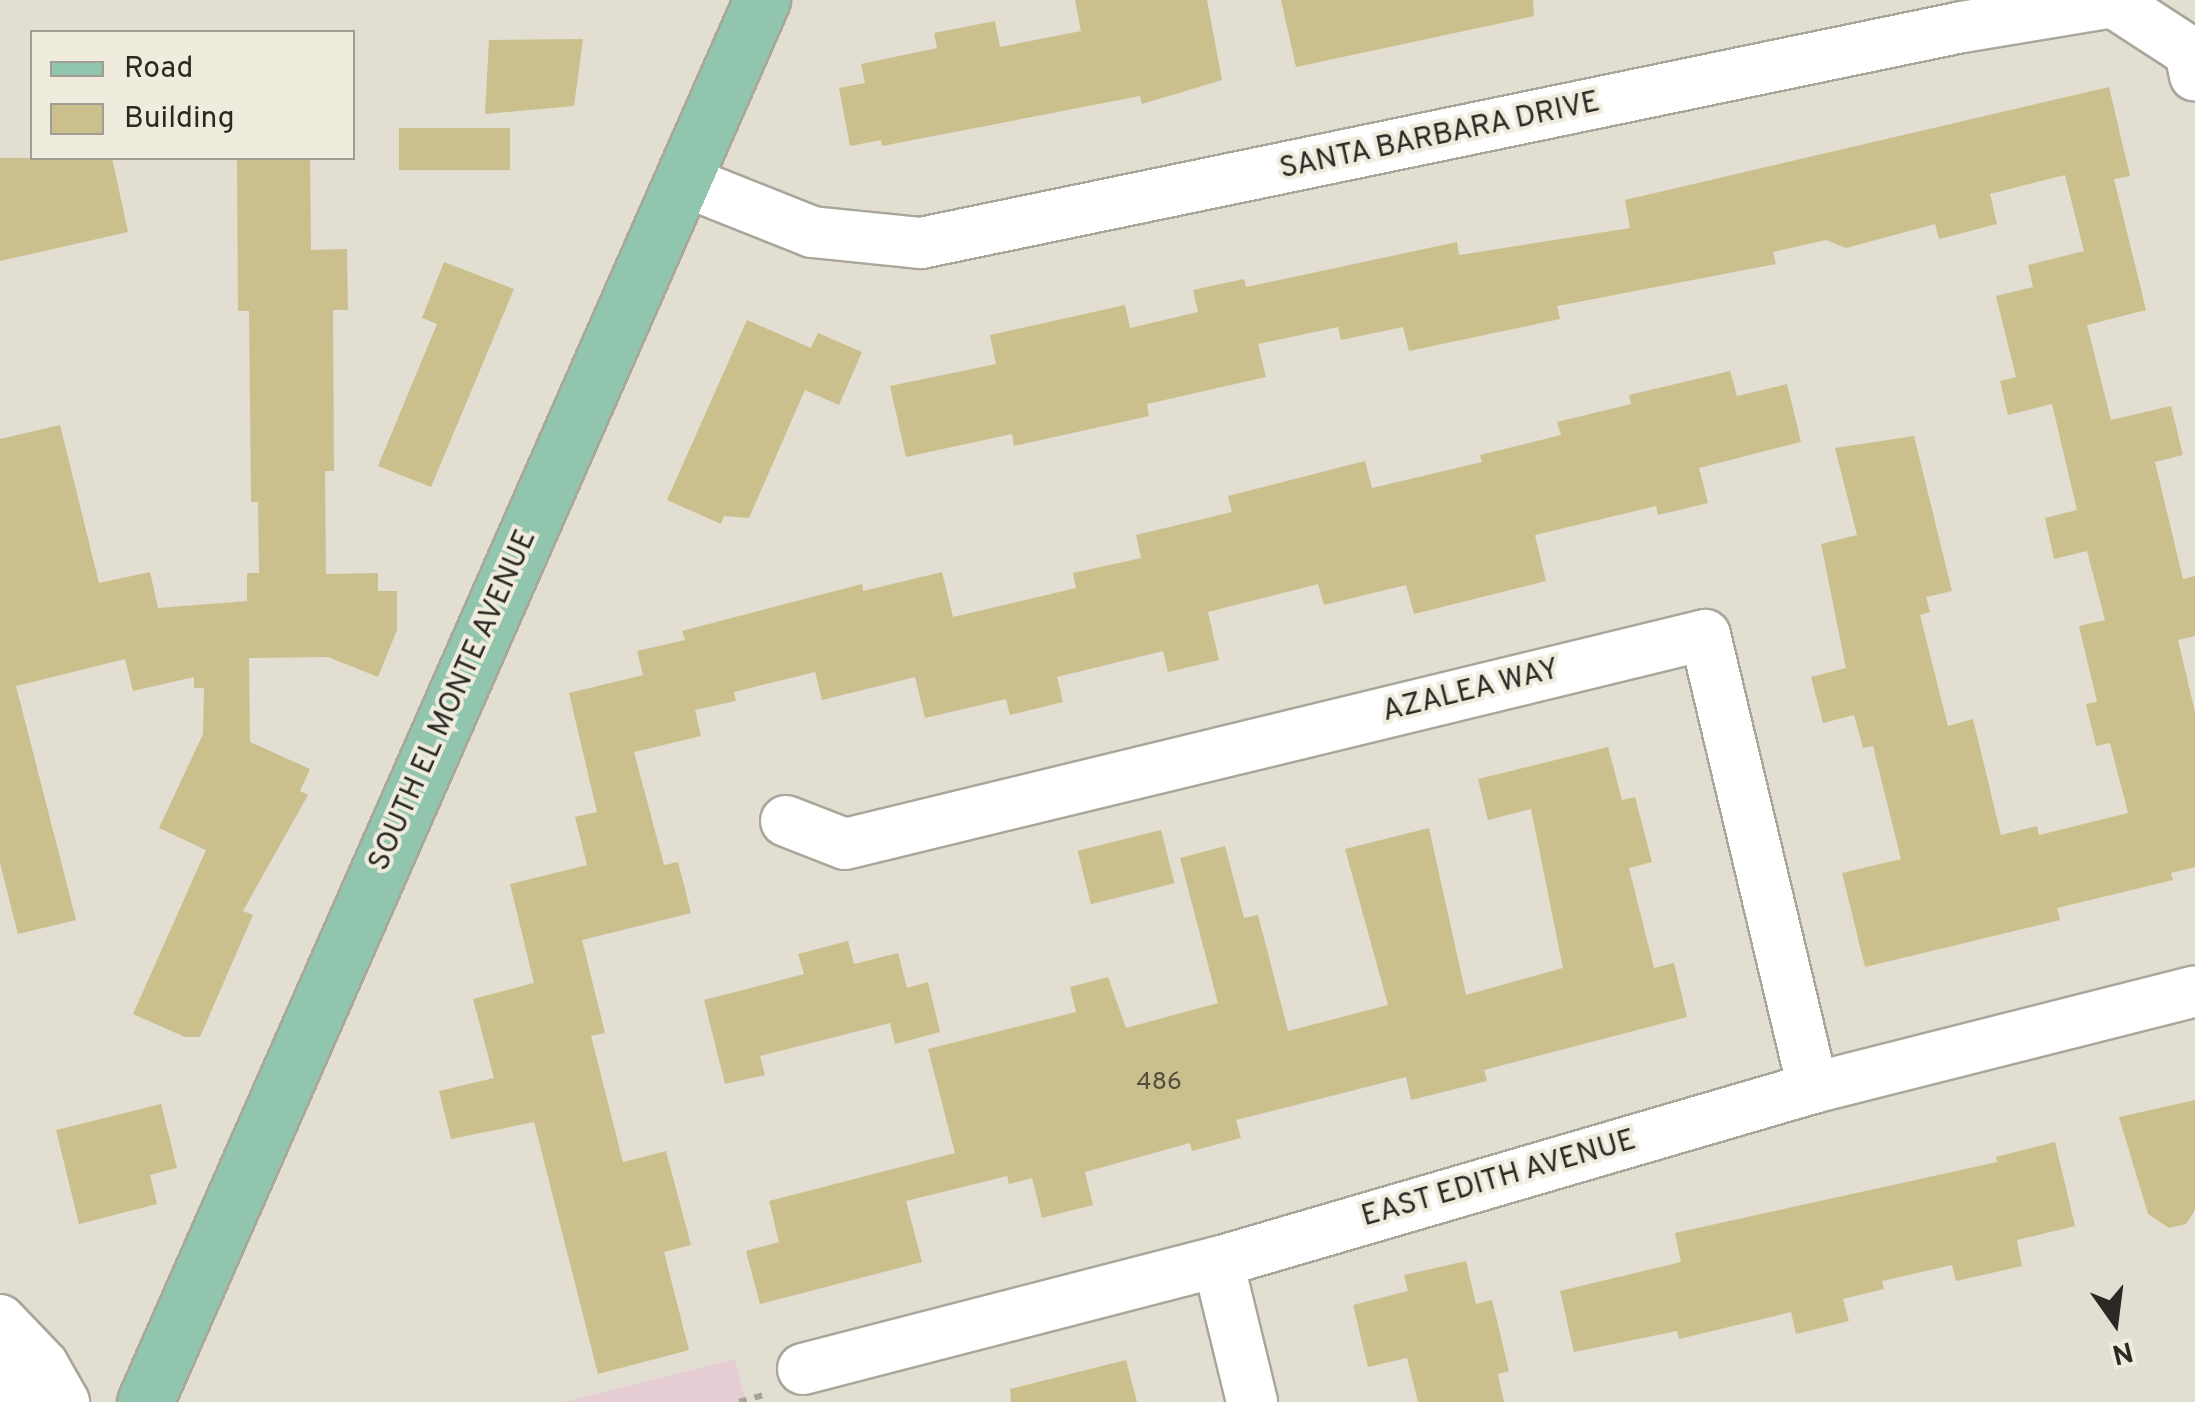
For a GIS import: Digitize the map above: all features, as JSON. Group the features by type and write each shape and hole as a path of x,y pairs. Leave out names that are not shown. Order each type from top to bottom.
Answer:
{"main road":[{"name":"SOUTH EL MONTE AVENUE","path":"145,1402 762,0"}],"street":[{"name":"SANTA BARBARA DRIVE","path":"684,181 812,232 921,242 1962,27 2112,2 2192,64"},
{"name":"AZALEA WAY","path":"786,822 845,844 1705,635 1813,1088"},
{"name":"EAST EDITH AVENUE","path":"803,1369 1218,1262 1813,1088 2195,992"},
{"path":"1218,1262 1252,1402"},
{"path":"0,1320 43,1365 64,1402"},
{"path":"0,1333 16,1402"}],"shaded area":[{"path":"735,1359 746,1402 565,1402"}],"building":[{"path":"1075,0 1207,0 1222,80 1142,104 1140,96 882,146 881,140 850,146 839,88 865,83 861,64 937,48 934,33 995,21 1000,47 1081,31"},
{"path":"1281,0 1533,0 1534,16 1296,67"},
{"path":"583,39 574,106 485,114 489,40"},
{"path":"2109,87 2130,176 2114,179 2146,310 2087,325 2111,420 2171,406 2183,455 2155,462 2183,579 2195,576 2195,636 2178,640 2195,712 2195,867 2171,873 2173,880 2057,908 2060,920 1865,967 1842,873 1901,859 1873,746 1863,748 1854,715 1823,723 1811,677 1846,668 1821,544 1857,535 1835,448 1914,436 1952,591 1926,597 1930,612 1920,615 1948,726 1973,719 2001,835 2037,826 2039,835 2128,813 2110,743 2096,746 2086,704 2097,702 2079,626 2105,620 2087,551 2054,559 2045,518 2077,510 2052,404 2008,415 2000,381 2016,377 1996,296 2033,287 2028,265 2084,251 2065,175 1990,194 1997,224 1939,239 1935,224 1846,248 1826,240 1773,252 1776,264 1557,306 1560,319 1409,351 1403,327 1341,340 1338,327 1258,344 1266,377 1147,404 1149,416 1014,446 1012,434 906,457 890,386 996,364 990,335 1125,305 1130,328 1198,312 1193,290 1244,279 1246,287 1457,242 1459,255 1630,228 1625,200"},
{"path":"399,128 510,128 510,170 399,170"},
{"path":"0,158 112,160 128,232 0,261"},
{"path":"237,160 310,160 311,250 347,249 348,310 333,310 334,471 325,471 326,574 378,573 378,591 397,591 397,630 378,677 328,657 249,658 250,742 310,769 300,791 308,795 243,911 253,915 200,1037 185,1037 133,1014 206,850 159,828 203,734 204,688 194,688 194,677 133,691 125,659 16,686 76,920 18,934 0,863 0,439 60,425 99,583 150,572 158,608 247,601 247,573 259,573 258,502 251,502 249,311 238,311"},
{"path":"444,262 514,289 431,487 378,466 437,324 422,318"},
{"path":"747,320 811,348 818,333 862,352 839,405 805,390 749,518 724,516 721,524 667,500"},
{"path":"1730,371 1737,396 1787,384 1801,442 1699,468 1708,503 1658,515 1656,506 1535,535 1546,581 1414,614 1406,585 1324,605 1318,584 1208,612 1219,660 1168,672 1163,651 1057,677 1063,702 1010,715 1006,699 925,718 915,677 822,700 815,672 734,692 736,701 695,710 701,736 634,752 664,865 678,862 691,913 582,940 605,1033 591,1036 623,1162 666,1151 691,1245 664,1252 689,1350 598,1374 534,1122 451,1139 439,1091 494,1078 473,999 534,983 510,884 587,865 575,817 597,812 569,693 643,675 637,651 685,640 682,631 862,584 863,591 942,572 953,617 1076,588 1073,573 1141,558 1136,535 1232,512 1228,496 1365,461 1372,488 1482,462 1480,455 1561,435 1557,422 1631,404 1629,395"},
{"path":"1608,747 1622,800 1635,797 1652,862 1629,868 1654,968 1674,963 1687,1017 1484,1070 1487,1081 1411,1100 1406,1077 1236,1120 1241,1138 1192,1151 1190,1143 1085,1172 1093,1205 1042,1218 1032,1178 1009,1184 1007,1176 906,1201 922,1262 760,1304 746,1251 779,1242 769,1201 955,1153 928,1049 1076,1012 1070,987 1108,977 1126,1028 1218,1003 1180,858 1225,846 1244,918 1258,915 1288,1031 1388,1005 1345,849 1429,828 1466,995 1563,968 1531,809 1488,820 1478,779"},
{"path":"1161,830 1174,883 1091,904 1078,851"},
{"path":"848,941 854,964 898,953 907,988 928,982 940,1032 895,1044 890,1023 760,1056 765,1075 725,1084 704,1000 804,974 798,954"},
{"path":"2195,1100 2195,1210 2186,1224 2169,1228 2148,1214 2119,1117"},
{"path":"161,1104 177,1168 150,1175 157,1204 79,1224 56,1130"},
{"path":"2055,1142 2075,1226 2017,1240 2022,1266 1956,1281 1952,1265 1882,1281 1884,1289 1843,1299 1849,1321 1796,1334 1791,1312 1679,1339 1677,1331 1574,1352 1560,1291 1681,1262 1675,1233 1997,1162 1996,1157"},
{"path":"1466,1261 1476,1304 1492,1300 1509,1371 1498,1374 1504,1402 1418,1402 1407,1358 1368,1367 1353,1305 1408,1291 1404,1275"},
{"path":"1126,1360 1137,1402 1011,1402 1010,1389"}]}
